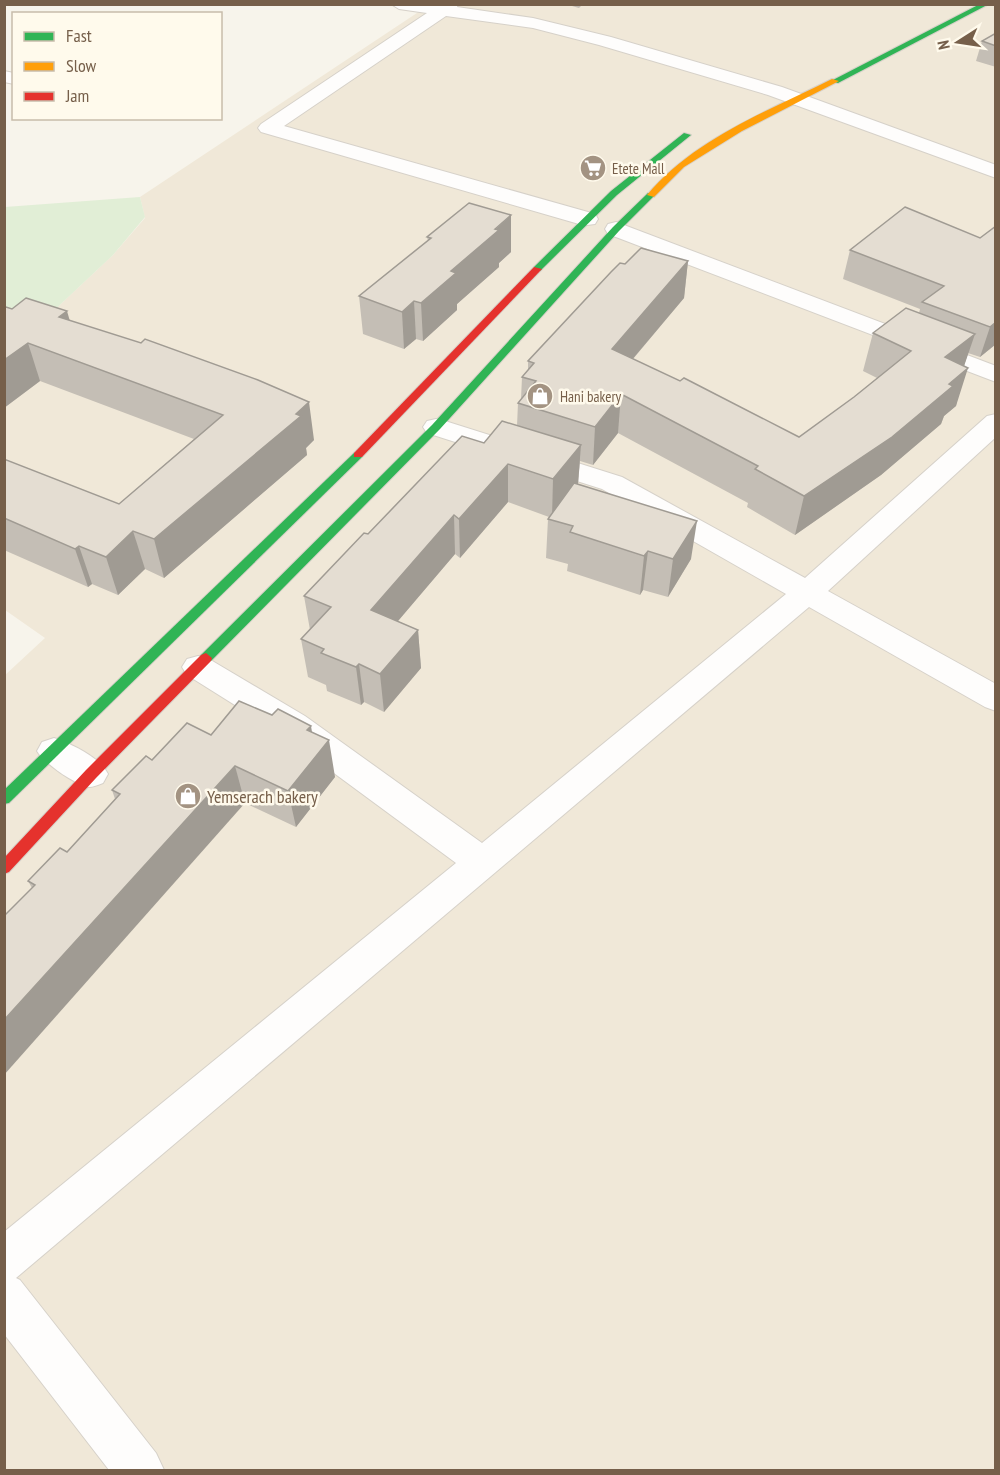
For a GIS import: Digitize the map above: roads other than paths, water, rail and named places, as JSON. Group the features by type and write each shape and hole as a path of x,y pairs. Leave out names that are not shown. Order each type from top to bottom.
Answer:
{"street":[{"path":"399,4 446,8 533,23 775,91 996,172"},
{"path":"4,868 92,774 436,427 616,229 681,165 739,129 986,4"},
{"path":"446,8 268,128 587,219"},
{"path":"755,99 796,80"},
{"path":"4,799 418,394 587,219 660,154 701,126"},
{"path":"616,229 996,375"},
{"path":"4,1261 808,592 996,422"},
{"path":"436,427 612,483 996,699"},
{"path":"198,667 293,725 483,863"},
{"path":"54,751 92,774"},
{"path":"4,1296 139,1470"}],"place":[{"name":"Etete Mall","path":"593,168"},
{"name":"Hani bakery","path":"540,396"},
{"name":"Yemserach bakery","path":"188,796"}]}
